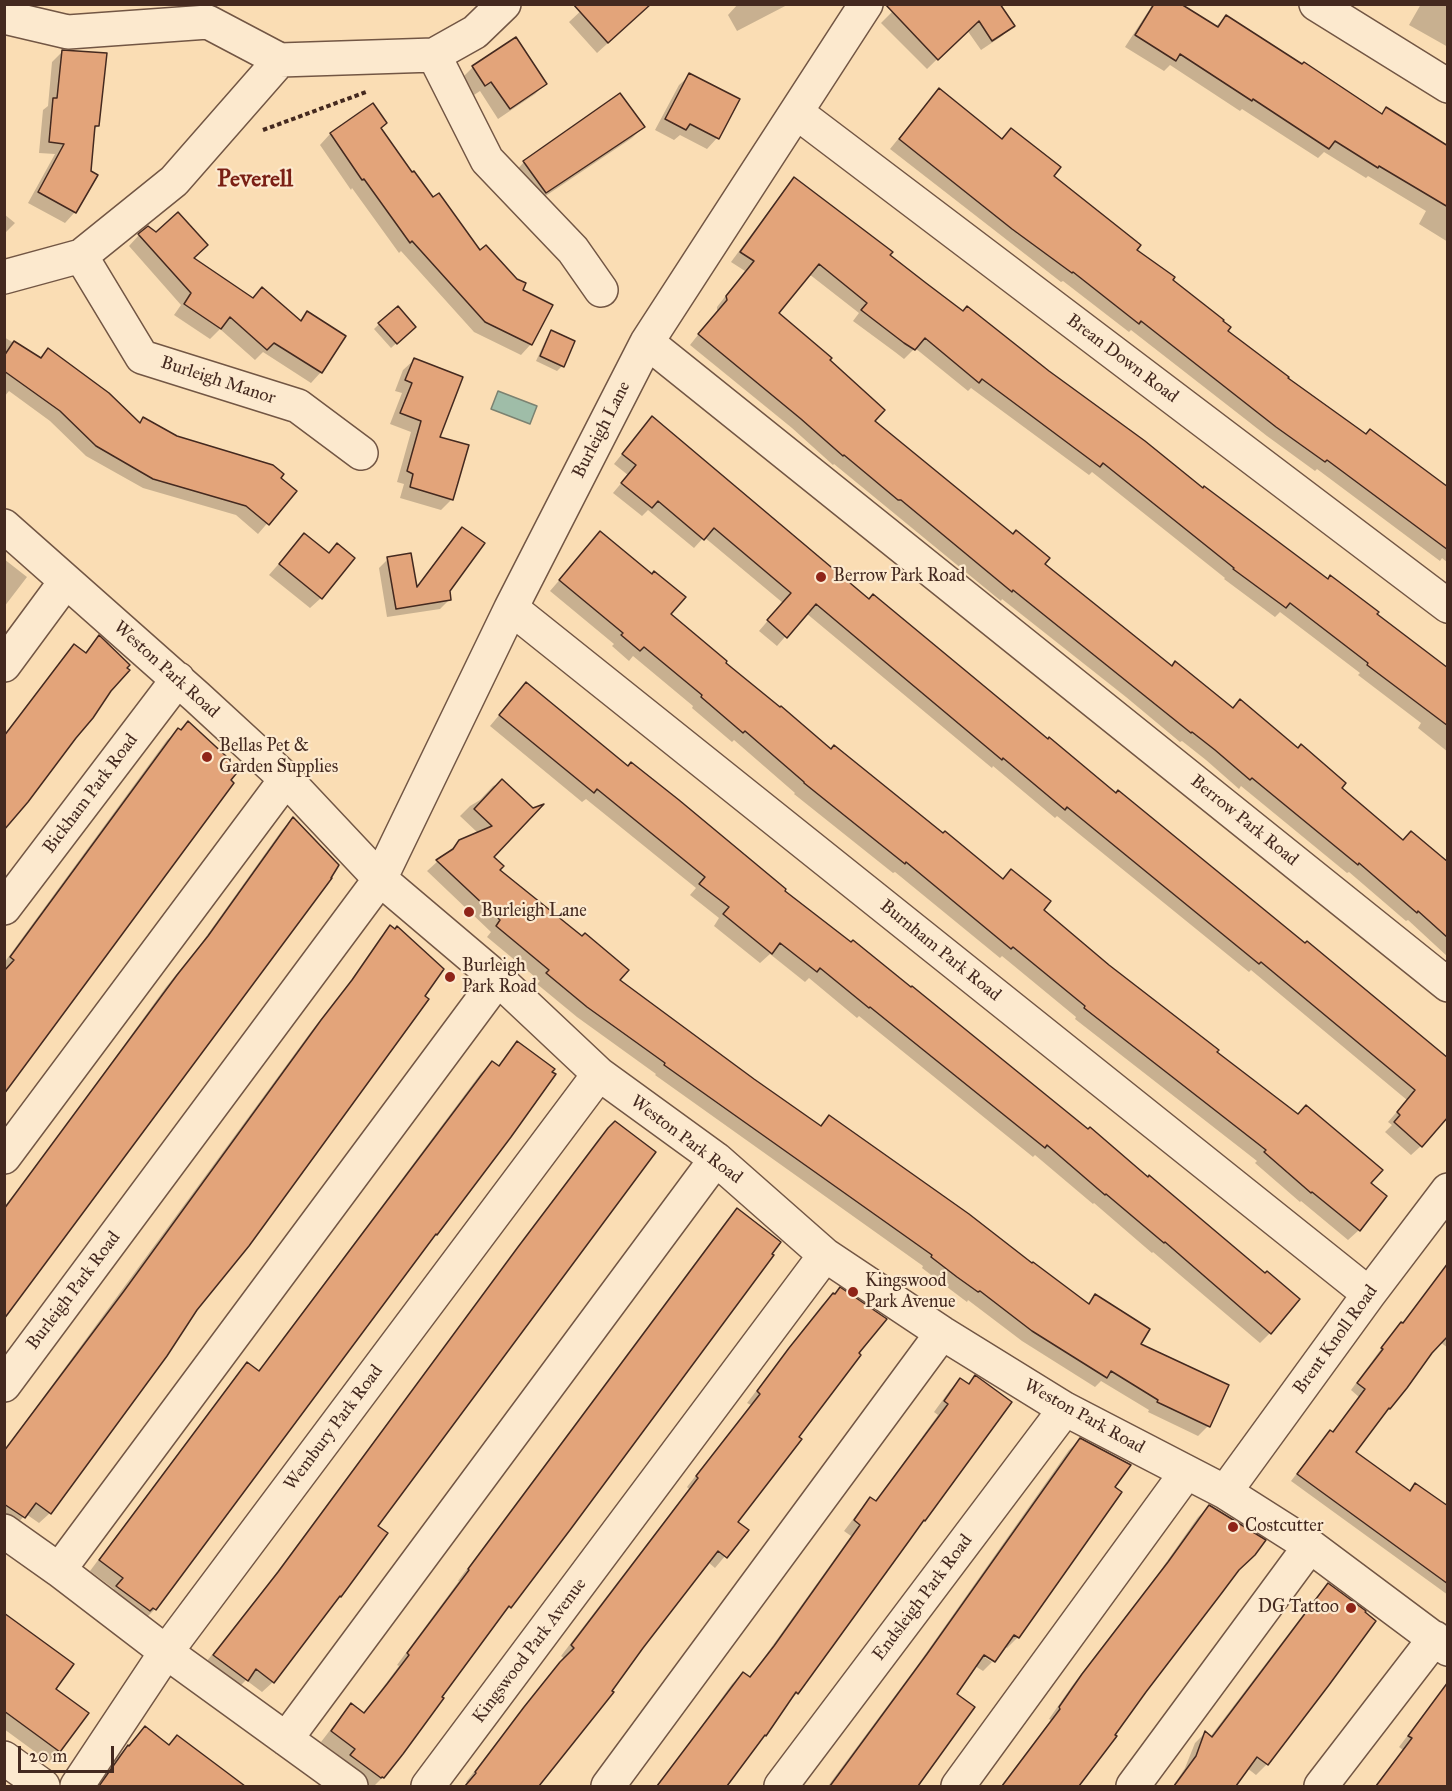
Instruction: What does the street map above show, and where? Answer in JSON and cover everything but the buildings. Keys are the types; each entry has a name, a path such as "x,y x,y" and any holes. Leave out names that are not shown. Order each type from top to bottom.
{"street":[{"path":"4,17 68,32 208,22 280,60 434,55 476,32 504,4"},
{"name":"Burleigh Lane","path":"380,879 511,608 647,342 866,4"},
{"path":"1316,4 1448,86"},
{"path":"434,55 488,160 573,250 601,290"},
{"path":"8,276 81,256 174,181 280,60"},
{"name":"Brean Down Road","path":"796,112 1448,606"},
{"name":"Burleigh Manor","path":"81,256 142,357 298,406 361,453"},
{"name":"Berrow Park Road","path":"647,342 1448,985"},
{"name":"Weston Park Road","path":"4,526 178,679 286,778 380,879 498,979 599,1074 717,1159 825,1255 942,1333 1065,1409 1226,1492 1310,1546 1441,1644"},
{"path":"4,665 66,581"},
{"name":"Burnham Park Road","path":"511,608 1369,1294"},
{"name":"Bickham Park Road","path":"4,908 178,679"},
{"path":"4,1157 286,778"},
{"name":"Burleigh Park Road","path":"4,1385 380,879"},
{"path":"59,1570 498,979"},
{"name":"Wembury Park Road","path":"76,1786 166,1652 599,1074"},
{"path":"286,1739 717,1159"},
{"name":"Brent Knoll Road","path":"1226,1492 1369,1294 1448,1190"},
{"name":"Kingswood Park Avenue","path":"428,1786 825,1255"},
{"path":"608,1786 942,1333"},
{"name":"Endsleigh Park Road","path":"781,1786 1065,1409"},
{"path":"958,1786 1186,1473"},
{"path":"4,1531 351,1786"},
{"path":"1132,1786 1310,1546"},
{"path":"1322,1786 1441,1644"},
{"path":"4,1758 43,1786"}],"path":[{"path":"252,134 373,89"}],"shaded area":[{"path":"498,391 537,406 530,424 491,409"}],"place":[{"name":"Berrow Park Road","path":"821,577"},
{"name":"Bellas Pet & Garden Supplies","path":"207,757"},
{"name":"Burleigh Lane","path":"469,912"},
{"name":"Burleigh Park Road","path":"450,977"},
{"name":"Kingswood Park Avenue","path":"853,1292"},
{"name":"Costcutter","path":"1233,1527"},
{"name":"DG Tattoo","path":"1351,1608"}],"district":[{"name":"Peverell","path":"255,180"}]}
